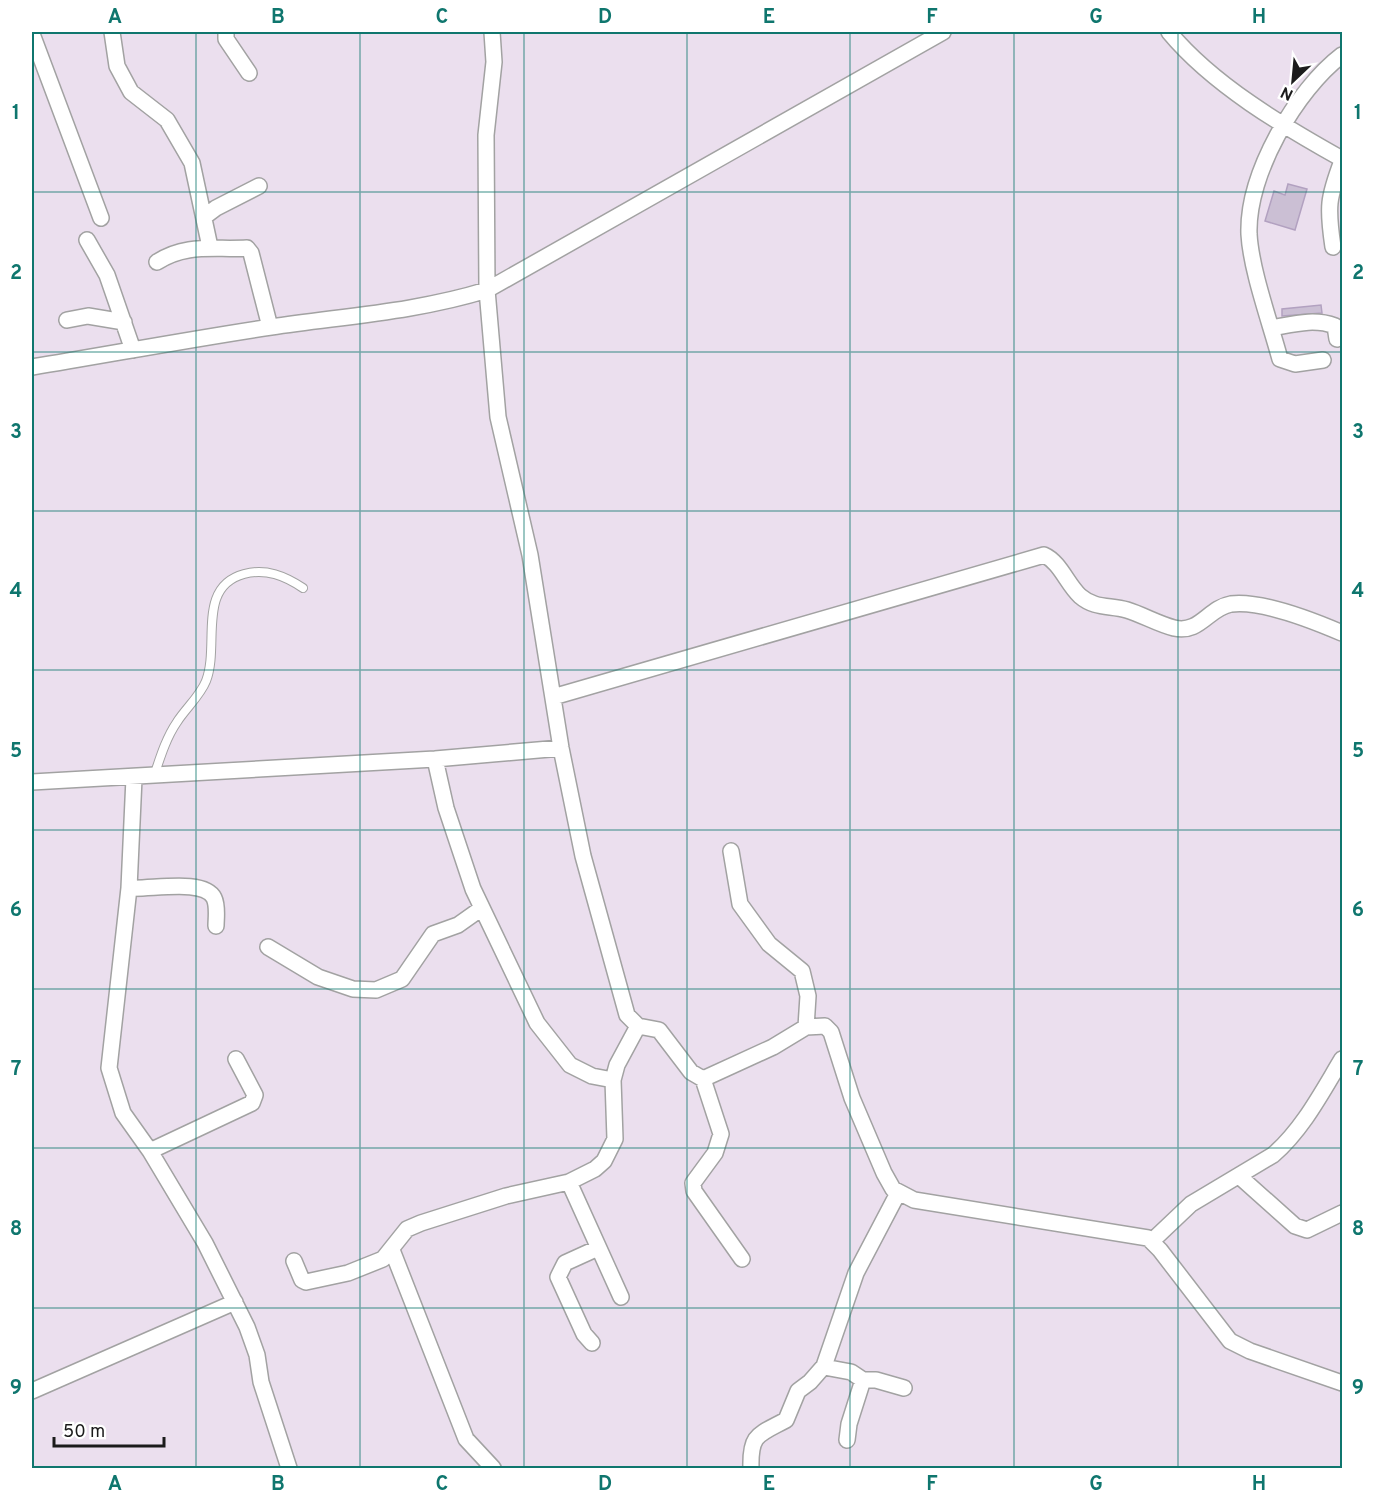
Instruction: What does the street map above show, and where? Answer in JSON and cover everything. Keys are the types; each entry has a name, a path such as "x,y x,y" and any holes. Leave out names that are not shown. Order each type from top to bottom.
{"street":[{"path":"112,32 117,66 132,92 167,120 187,150 192,163 210,247"},
{"path":"226,32 226,39 249,73"},
{"path":"492,32 494,62 486,135 487,290 498,417 530,555 561,748 583,856 619,994 627,1015 639,1026 659,1030 691,1071 703,1079 721,1134 720,1144 693,1183 694,1191 742,1259"},
{"path":"32,367 270,327 406,310 443,303 487,290 943,32"},
{"path":"1169,32 1201,64 1283,125 1342,160 1329,196 1327,210 1333,247"},
{"path":"32,34 101,218"},
{"path":"1323,360 1294,364 1280,358 1249,234 1254,191 1283,125 1313,85 1342,55"},
{"path":"204,218 216,208 259,186"},
{"path":"87,240 107,275 133,350"},
{"path":"157,262 179,251 210,247 247,248 251,253 270,327"},
{"path":"67,320 88,316 124,322"},
{"path":"1272,328 1310,321 1324,322 1335,326 1337,339"},
{"path":"553,697 1044,555 1053,561 1078,595 1090,603 1111,609 1124,609 1175,628 1196,627 1218,609 1231,604 1266,608 1342,633"},
{"path":"32,782 134,778 435,759 561,748"},
{"path":"435,759 446,808 473,889 528,1005 552,1043 570,1065 581,1072 613,1080"},
{"path":"134,778 129,888 109,1068 123,1113 150,1151 206,1243 235,1302 257,1355 261,1382 289,1468"},
{"path":"731,851 740,904 769,944 802,971 808,996 806,1027"},
{"path":"129,888 147,889 190,885 209,891 215,901 216,926"},
{"path":"268,947 318,977 353,989 376,990 402,979 433,934 458,925 482,908"},
{"path":"703,1079 773,1047 806,1027 817,1024 825,1026 831,1032 870,1144 889,1183 898,1193 914,1200 1131,1234 1152,1241 1230,1341 1250,1351 1342,1383"},
{"path":"294,1261 302,1280 310,1282 371,1265 383,1259 392,1250 407,1229 506,1196 569,1182 595,1169 611,1151 616,1130 613,1080 617,1065 639,1026"},
{"path":"150,1151 252,1103 255,1095 236,1059"},
{"path":"1152,1241 1191,1203 1273,1155 1292,1137 1342,1059"},
{"path":"1239,1176 1294,1226 1307,1230 1342,1213"},
{"path":"569,1182 621,1297"},
{"path":"751,1468 750,1453 757,1436 786,1420 798,1391 824,1367 856,1273 898,1193"},
{"path":"592,1343 584,1334 558,1277 565,1263 598,1248"},
{"path":"392,1250 466,1439 493,1468"},
{"path":"32,1391 235,1302"},
{"path":"824,1367 851,1372 863,1380 876,1380 904,1388"},
{"path":"847,1440 849,1424 863,1380"}],"lane":[{"path":"154,776 175,724 203,687 209,672 213,610 216,594 223,584 233,577 263,571 288,578 303,588"}],"building":[{"path":"1288,184 1307,189 1295,230 1265,221 1274,191 1285,195"},
{"path":"1321,305 1322,313 1282,316 1282,309"}]}
